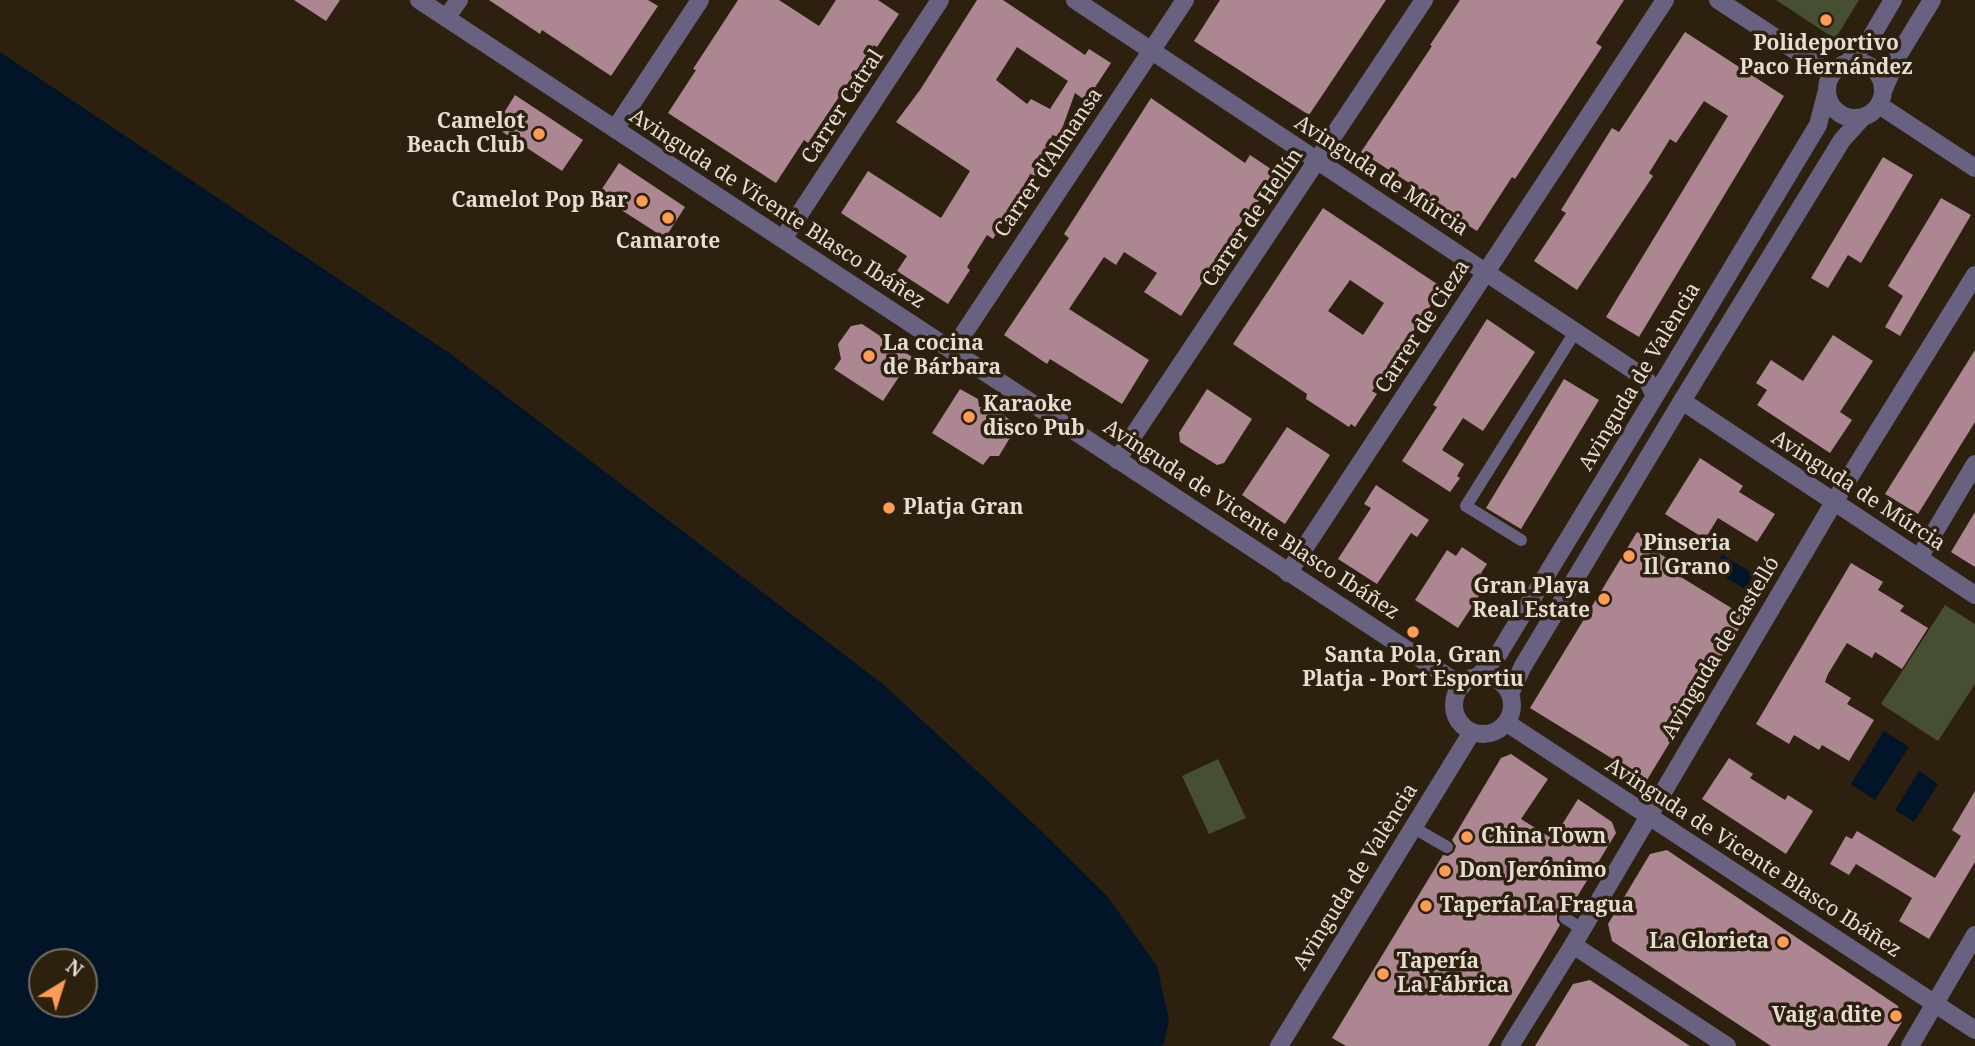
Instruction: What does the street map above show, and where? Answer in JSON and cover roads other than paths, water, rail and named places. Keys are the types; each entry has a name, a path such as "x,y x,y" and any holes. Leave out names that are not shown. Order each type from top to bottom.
{"street":[{"name":"Avinguda de Vicente Blasco Ibáñez","path":"419,0 1462,686"},
{"path":"446,18 458,0"},
{"path":"615,129 700,0"},
{"name":"Carrer Catral","path":"782,239 940,0"},
{"name":"Avinguda de Múrcia","path":"1075,0 1639,374 1648,382 1655,396"},
{"name":"Carrer d'Almansa","path":"952,351 1185,0"},
{"name":"Carrer de Hellín","path":"1117,460 1424,0"},
{"name":"Carrer de Cieza","path":"1288,573 1665,0"},
{"path":"1718,0 1830,74"},
{"path":"1848,62 1871,37 1894,0"},
{"path":"1932,0 1899,54 1882,97 1872,113 1851,118 1839,114 1826,94 1830,74 1838,66 1848,62 1861,62 1872,67 1881,77 1882,97 1975,169"},
{"name":"Avinguda de València","path":"1479,676 1499,653 1818,125 1826,94"},
{"path":"1510,694 1498,680 1479,676 1462,686 1456,695 1455,713 1460,723 1472,732 1490,734 1507,723 1512,709 1510,694 1523,666 1842,140 1863,117"},
{"name":"Avinguda de Castelló","path":"1510,1046 1573,945 1834,502 1975,275"},
{"name":"Avinguda de Múrcia","path":"1682,401 1975,595"},
{"path":"1919,558 1975,464"},
{"name":"Avinguda de Vicente Blasco Ibáñez","path":"1507,723 1975,1030"},
{"name":"Avinguda de València","path":"1279,1046 1472,732"},
{"path":"1910,1046 1975,935"},
{"path":"1573,945 1715,1043"}],"lane":[{"path":"1521,540 1466,506 1575,332"},
{"path":"1414,828 1447,848"},
{"path":"1564,918 1582,929"}],"water":[{"path":"0,52 452,355 884,685 1033,823 1107,896 1157,966 1169,1020 1164,1044 0,1046"},
{"path":"1722,555 1754,574 1745,589 1713,570"},
{"path":"1884,731 1909,747 1875,800 1851,784"},
{"path":"1919,771 1938,784 1914,822 1895,810"}],"place":[{"name":"Polideportivo Paco Hernández","path":"1826,20"},
{"name":"Camelot Beach Club","path":"539,134"},
{"name":"Camelot Pop Bar","path":"642,201"},
{"name":"Camarote","path":"668,218"},
{"name":"La cocina de Bárbara","path":"869,356"},
{"name":"Karaoke disco Pub","path":"969,417"},
{"name":"Platja Gran","path":"889,508"},
{"name":"Pinseria Il Grano","path":"1629,556"},
{"name":"Gran Playa Real Estate","path":"1604,599"},
{"name":"Santa Pola, Gran Platja - Port Esportiu","path":"1413,632"},
{"name":"China Town","path":"1467,837"},
{"name":"Don Jerónimo","path":"1445,871"},
{"name":"Tapería La Fragua","path":"1426,906"},
{"name":"La Glorieta","path":"1783,942"},
{"name":"Tapería La Fábrica","path":"1383,974"},
{"name":"Vaig a dite","path":"1896,1016"}]}
